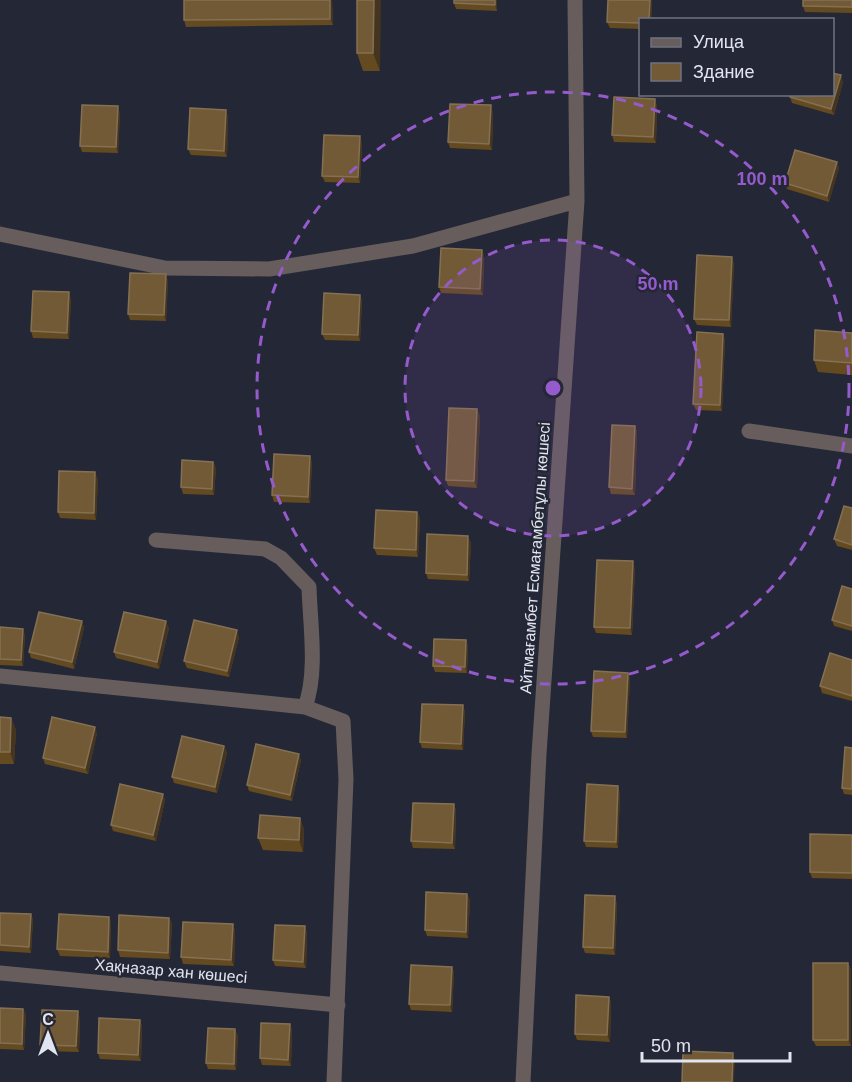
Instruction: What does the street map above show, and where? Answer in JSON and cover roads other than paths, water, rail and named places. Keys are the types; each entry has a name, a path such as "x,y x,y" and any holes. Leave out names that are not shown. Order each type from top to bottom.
{"street":[{"name":"Айтмағамбет Есмағамбетұлы көшесі","path":"523,1082 539,754 577,201 574,0"},
{"path":"0,234 165,268 269,269 413,246 577,201"},
{"path":"748,431 852,446"},
{"path":"156,540 265,549 281,558 309,586 312,672 310,693 305,707"},
{"path":"0,676 305,707 343,721 346,779 334,1082"},
{"name":"Хақназар хан көшесі","path":"0,973 338,1005"}]}
